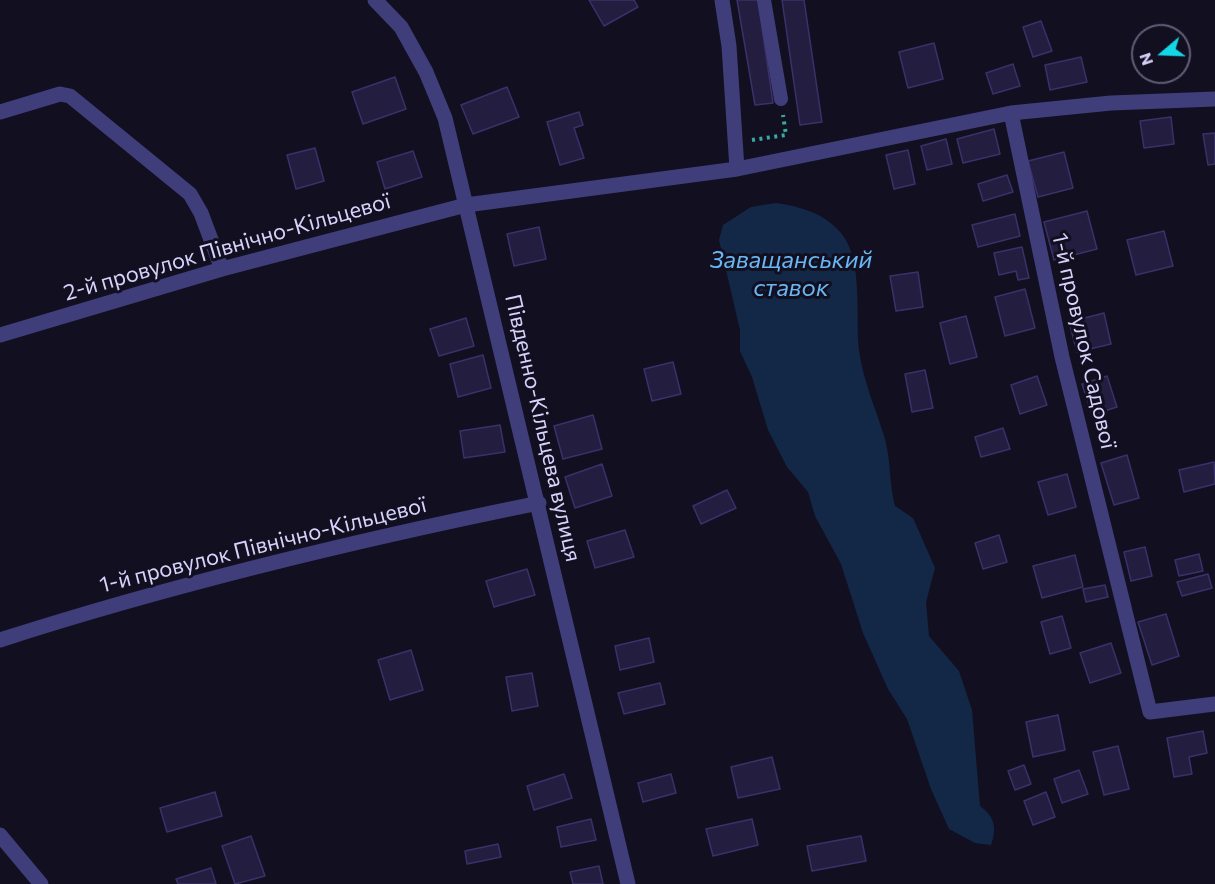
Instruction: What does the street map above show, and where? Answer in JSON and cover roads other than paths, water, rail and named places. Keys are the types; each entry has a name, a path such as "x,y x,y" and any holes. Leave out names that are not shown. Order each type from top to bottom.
{"street":[{"name":"Південно-Кільцева вулиця","path":"375,0 401,27 426,72 445,118 539,503 628,884"},
{"path":"722,0 729,46 736,169"},
{"path":"0,112 60,94 70,96 190,194 201,213 222,269"},
{"path":"1011,113 1111,103 1215,99"},
{"name":"2-й провулок Північно-Кільцевої","path":"0,335 222,269 466,205 736,169 1011,113"},
{"name":"1-й провулок Садової","path":"1011,113 1062,357 1150,712 1215,704"},
{"name":"1-й провулок Північно-Кільцевої","path":"0,640 237,571 388,533 539,503"},
{"path":"0,835 41,884"}],"lane":[{"path":"764,0 781,99"}],"water":[{"name":"Заващанський ставок","path":"776,203 804,209 827,220 841,233 853,258 856,274 859,350 863,373 885,439 895,506 913,518 935,568 926,602 929,636 959,671 972,710 980,806 992,819 994,833 991,845 975,843 949,829 931,789 907,719 888,689 863,633 841,564 815,516 808,492 787,467 768,430 752,377 740,351 740,330 719,240 723,225 751,207"}]}
